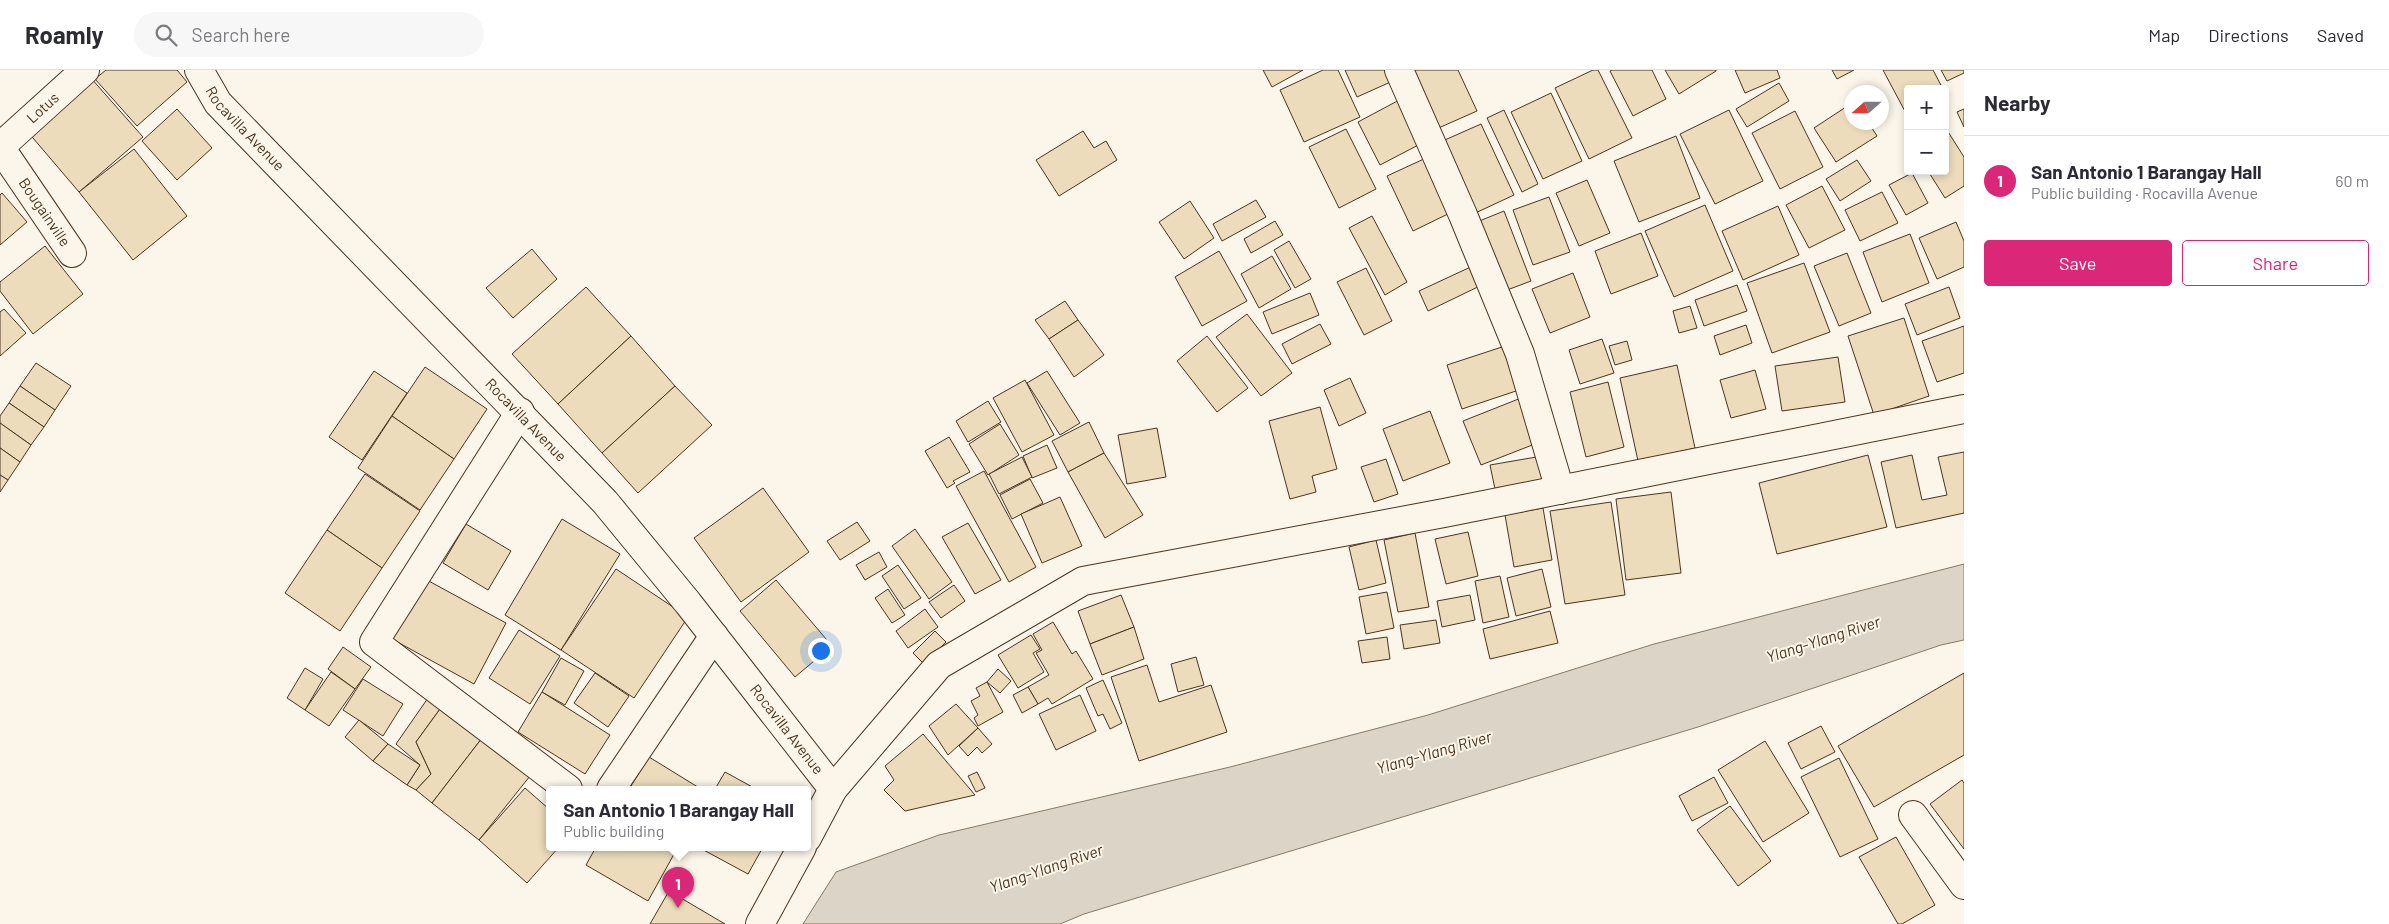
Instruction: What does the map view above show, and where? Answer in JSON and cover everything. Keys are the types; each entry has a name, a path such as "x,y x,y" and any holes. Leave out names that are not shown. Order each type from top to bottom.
{"street":[{"name":"Lotus","path":"0,147 85,70"},
{"name":"Rocavilla Avenue","path":"198,70 218,103 520,412 605,502 714,636 833,789"},
{"path":"1399,70 1509,326 1532,392 1560,490"},
{"name":"Bougainville","path":"0,147 72,253"},
{"path":"811,830 833,789 939,666 1083,581 1560,490 1964,409"},
{"path":"520,412 374,642 564,786"},
{"path":"613,786 714,636"},
{"path":"1914,815 1964,885"},
{"path":"760,924 800,851"}],"water":[{"name":"Ylang-Ylang River","path":"1964,564 1964,640 1941,645 1698,727 1084,914 1060,924 803,924 836,872 939,835 1230,767 1428,715 1654,644"}],"building":[{"path":"106,70 177,70 187,82 137,126 95,79"},
{"path":"1263,70 1303,70 1272,87"},
{"path":"1323,70 1338,70 1360,117 1304,142 1280,90"},
{"path":"1345,70 1390,70 1395,80 1357,97"},
{"path":"1406,70 1458,70 1477,111 1434,130"},
{"path":"1593,70 1598,70 1632,138 1589,159 1555,88"},
{"path":"1652,70 1666,99 1633,116 1610,71"},
{"path":"1665,70 1716,70 1716,71 1679,94"},
{"path":"1735,70 1777,70 1780,78 1745,93"},
{"path":"1832,70 1854,70 1837,79"},
{"path":"1883,70 1933,70 1941,85 1904,85 1904,109"},
{"path":"1941,70 1964,70 1964,73 1947,81"},
{"path":"90,77 143,137 79,192 27,131"},
{"path":"1779,83 1789,101 1747,127 1736,109"},
{"path":"1551,93 1582,161 1543,179 1511,112"},
{"path":"1403,98 1426,141 1380,165 1358,122"},
{"path":"1844,108 1844,130 1873,130 1877,136 1836,162 1814,128"},
{"path":"177,109 212,148 177,180 142,141"},
{"path":"1964,109 1964,127 1957,112"},
{"path":"1504,110 1538,184 1522,192 1487,118"},
{"path":"1729,110 1763,181 1715,204 1680,134"},
{"path":"1795,111 1823,167 1780,189 1752,133"},
{"path":"1481,124 1514,195 1471,215 1438,143"},
{"path":"1346,129 1376,189 1339,208 1309,147"},
{"path":"1083,131 1094,148 1106,141 1117,160 1059,196 1036,160"},
{"path":"1949,133 1964,157 1964,186 1945,198 1931,175 1949,175"},
{"path":"1676,136 1700,198 1639,222 1614,161"},
{"path":"134,149 187,216 133,260 79,192"},
{"path":"1426,158 1452,212 1413,231 1387,176"},
{"path":"1857,160 1871,181 1840,201 1826,179"},
{"path":"1908,175 1913,175 1928,203 1906,215 1889,185"},
{"path":"1587,180 1610,233 1579,246 1556,193"},
{"path":"1822,186 1845,230 1809,248 1786,205"},
{"path":"1882,192 1898,223 1860,241 1845,210"},
{"path":"2,193 27,222 0,245 0,195"},
{"path":"1549,197 1570,252 1533,265 1513,210"},
{"path":"1256,200 1266,217 1222,241 1213,224"},
{"path":"1190,201 1214,238 1184,259 1159,222"},
{"path":"1705,205 1733,271 1674,297 1645,231"},
{"path":"1778,206 1799,255 1743,280 1722,231"},
{"path":"1504,211 1531,281 1499,293 1472,224"},
{"path":"1372,216 1407,282 1385,295 1349,228"},
{"path":"1275,221 1283,235 1251,253 1244,239"},
{"path":"1956,222 1964,241 1964,267 1937,279 1919,238"},
{"path":"1641,233 1658,276 1611,294 1595,251"},
{"path":"1910,234 1929,283 1882,302 1863,252"},
{"path":"1289,241 1311,279 1295,288 1274,250"},
{"path":"45,246 83,294 33,334 0,291 0,282"},
{"path":"532,249 557,279 513,318 486,288"},
{"path":"1219,251 1247,301 1202,326 1175,277"},
{"path":"1847,253 1871,313 1839,326 1814,266"},
{"path":"1272,256 1291,289 1259,308 1241,274"},
{"path":"1804,263 1830,332 1772,353 1747,283"},
{"path":"1477,264 1486,283 1428,311 1419,291"},
{"path":"1366,268 1392,321 1364,335 1337,282"},
{"path":"1573,273 1590,317 1550,333 1532,289"},
{"path":"1737,285 1747,311 1704,326 1695,300"},
{"path":"586,287 631,336 558,404 512,354"},
{"path":"1949,287 1960,318 1917,335 1905,304"},
{"path":"1310,293 1319,315 1272,334 1263,312"},
{"path":"1065,301 1078,320 1049,339 1035,320"},
{"path":"1690,306 1697,328 1679,333 1673,311"},
{"path":"4,309 26,333 0,356 0,312"},
{"path":"1247,314 1292,373 1261,396 1216,337"},
{"path":"1904,318 1929,396 1874,415 1848,336"},
{"path":"1078,320 1104,355 1074,377 1049,339"},
{"path":"1320,324 1331,344 1292,364 1282,344"},
{"path":"1746,325 1752,343 1720,355 1714,336"},
{"path":"1964,326 1964,373 1937,382 1922,341"},
{"path":"631,336 675,386 602,453 558,404"},
{"path":"1207,336 1248,388 1217,412 1177,361"},
{"path":"1602,339 1614,373 1580,384 1569,350"},
{"path":"1627,341 1632,360 1615,365 1609,346"},
{"path":"1505,346 1519,390 1462,409 1447,365"},
{"path":"1838,357 1845,402 1782,411 1775,366"},
{"path":"36,363 71,386 55,410 20,386"},
{"path":"1677,365 1695,448 1638,461 1620,378"},
{"path":"425,367 487,409 454,459 392,416"},
{"path":"1755,370 1766,409 1731,418 1720,380"},
{"path":"374,371 407,393 362,460 329,437"},
{"path":"1047,371 1080,423 1060,435 1027,383"},
{"path":"1350,378 1366,413 1339,426 1324,390"},
{"path":"1025,380 1054,435 1022,452 993,398"},
{"path":"1608,382 1624,447 1586,457 1570,392"},
{"path":"20,386 55,410 44,427 9,403"},
{"path":"675,386 712,425 638,493 602,453"},
{"path":"1521,398 1540,442 1481,465 1463,421"},
{"path":"988,401 1001,422 968,442 956,421"},
{"path":"9,403 44,427 31,445 0,423 0,416"},
{"path":"1320,407 1337,469 1312,476 1316,492 1290,499 1269,421"},
{"path":"1430,411 1450,463 1403,481 1383,429"},
{"path":"392,416 454,459 420,510 358,468"},
{"path":"1089,422 1104,453 1068,472 1052,441"},
{"path":"0,423 31,445 20,462 0,448"},
{"path":"1000,424 1019,455 988,475 969,444"},
{"path":"1157,428 1166,477 1127,484 1118,435"},
{"path":"949,437 970,472 953,481 955,483 947,488 925,451"},
{"path":"1047,445 1057,468 1032,478 1023,456"},
{"path":"0,448 20,462 8,480 0,475"},
{"path":"1964,452 1964,513 1896,528 1881,462 1912,455 1922,500 1947,495 1938,457"},
{"path":"1104,453 1143,515 1105,538 1068,472"},
{"path":"1548,455 1552,478 1495,489 1490,465"},
{"path":"1868,455 1887,527 1777,554 1759,483"},
{"path":"1022,457 1032,477 999,494 989,474"},
{"path":"1386,459 1398,494 1374,502 1361,467"},
{"path":"984,471 1036,567 1009,582 956,486"},
{"path":"365,474 420,511 382,568 327,530"},
{"path":"0,475 8,480 0,492"},
{"path":"1030,479 1043,503 1012,519 1000,495"},
{"path":"763,488 809,552 741,602 694,538"},
{"path":"1671,492 1681,573 1626,580 1616,499"},
{"path":"1060,497 1082,546 1042,563 1021,514"},
{"path":"1611,502 1625,595 1565,604 1550,511"},
{"path":"1543,508 1552,560 1514,567 1505,515"},
{"path":"562,519 620,554 561,650 505,615"},
{"path":"857,522 870,541 840,560 827,541"},
{"path":"968,523 1001,580 975,594 942,537"},
{"path":"466,524 511,551 488,590 443,563"},
{"path":"915,529 952,582 929,599 892,546"},
{"path":"327,530 382,568 340,631 285,593"},
{"path":"1468,532 1478,576 1446,584 1435,539"},
{"path":"1415,533 1429,607 1398,612 1384,540"},
{"path":"1376,540 1386,583 1359,590 1349,547"},
{"path":"879,552 887,567 865,580 856,565"},
{"path":"898,565 921,598 904,609 882,576"},
{"path":"616,569 688,617 634,698 561,650"},
{"path":"1542,569 1551,607 1516,616 1507,578"},
{"path":"1500,576 1509,617 1483,623 1475,581"},
{"path":"425,579 506,623 474,684 392,639"},
{"path":"776,580 832,646 795,677 740,611"},
{"path":"954,585 965,601 941,618 929,602"},
{"path":"888,589 905,615 892,623 875,598"},
{"path":"1387,592 1394,628 1366,634 1359,597"},
{"path":"1121,595 1134,627 1090,644 1078,611"},
{"path":"1470,595 1475,620 1442,627 1437,601"},
{"path":"925,609 938,627 908,648 896,631"},
{"path":"1550,611 1558,643 1490,659 1483,629"},
{"path":"1436,620 1440,643 1404,649 1400,625"},
{"path":"1053,622 1072,654 1076,651 1093,679 1052,704 1048,698 1038,704 1028,687 1049,675 1036,653 1042,650 1033,634"},
{"path":"1134,627 1144,659 1102,675 1090,644"},
{"path":"519,630 560,656 530,704 489,678"},
{"path":"935,631 946,642 924,664 913,653"},
{"path":"1031,635 1040,649 1033,653 1044,672 1018,688 998,655"},
{"path":"1387,637 1390,659 1362,663 1358,641"},
{"path":"343,647 371,667 355,689 328,669"},
{"path":"1196,657 1204,685 1178,692 1171,664"},
{"path":"561,658 584,671 565,705 542,692"},
{"path":"1147,665 1159,702 1211,685 1227,732 1139,761 1111,677"},
{"path":"305,668 323,679 305,710 287,698"},
{"path":"998,669 1011,681 1000,693 987,682"},
{"path":"331,672 355,689 329,726 305,710"},
{"path":"595,673 629,696 608,727 574,703"},
{"path":"1964,673 1964,755 1874,807 1838,746"},
{"path":"363,679 403,704 383,736 343,710"},
{"path":"1103,680 1122,723 1110,729 1103,714 1098,716 1086,688"},
{"path":"987,682 1003,712 978,726 974,718 978,715 971,701 980,696 976,688"},
{"path":"1028,687 1038,704 1022,713 1013,695"},
{"path":"542,692 610,735 585,774 518,732"},
{"path":"1080,695 1096,731 1056,750 1039,714"},
{"path":"428,698 440,709 416,742 431,774 416,790 407,785 420,765 396,744"},
{"path":"956,704 978,728 948,755 929,726"},
{"path":"440,709 482,738 432,803 416,790 431,774 416,742"},
{"path":"359,720 388,744 373,761 345,737"},
{"path":"1821,726 1835,752 1801,769 1788,743"},
{"path":"978,728 992,744 982,753 977,747 968,756 959,746"},
{"path":"923,734 975,795 905,811 884,790 894,780 885,766"},
{"path":"482,738 530,776 479,840 432,803"},
{"path":"1765,741 1809,813 1763,842 1718,770"},
{"path":"388,744 420,765 407,785 373,761"},
{"path":"649,757 696,786 631,786"},
{"path":"1839,758 1878,839 1840,857 1801,777"},
{"path":"725,772 751,786 717,786"},
{"path":"977,772 985,788 976,792 968,776"},
{"path":"1714,777 1728,803 1692,821 1679,796"},
{"path":"1962,780 1964,783 1964,849 1930,804"},
{"path":"525,788 546,806 546,851 555,851 527,883 479,840"},
{"path":"1730,806 1771,861 1738,886 1697,830"},
{"path":"1896,837 1935,905 1902,924 1898,924 1859,857"},
{"path":"594,851 676,851 648,901 586,865"},
{"path":"705,851 761,851 748,874"},
{"path":"669,891 725,924 650,924"}],"place":[{"name":"San Antonio 1 Barangay Hall","path":"678,908"}]}
